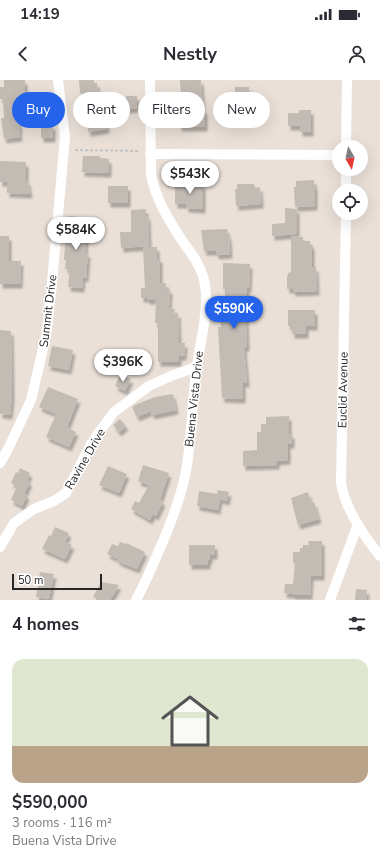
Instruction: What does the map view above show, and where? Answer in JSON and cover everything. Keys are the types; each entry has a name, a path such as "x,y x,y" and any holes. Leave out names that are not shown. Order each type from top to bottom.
{"street":[{"name":"Summit Drive","path":"0,463 11,444 31,400 46,336 52,286 65,137 58,80"},
{"name":"Buena Vista Drive","path":"136,600 150,574 168,531 183,487 188,463 196,367 204,314 205,286 199,264 168,219 157,199 151,174 150,80"},
{"path":"346,80 346,140"},
{"path":"150,154 332,156"},
{"name":"Euclid Avenue","path":"346,220 341,482 343,494 348,506 358,524 380,556"},
{"name":"Ravine Drive","path":"0,547 14,523 34,509 54,501 66,493 92,442 114,412 149,386 196,367"},
{"path":"330,600 358,524"}],"path":[{"path":"76,150 139,151"}],"building":[{"path":"4,80 25,80 25,92 12,92 12,128 20,128 20,137 4,139 1,118 4,118 3,99 0,99 0,87 4,87"},
{"path":"79,80 94,80 94,83 97,83 98,92 80,92"},
{"path":"180,80 201,80 202,92 181,92"},
{"path":"235,87 249,87 249,92 235,92"},
{"path":"130,96 137,96 137,108 130,109"},
{"path":"299,110 311,110 311,132 300,132 300,126 288,126 288,113 299,113"},
{"path":"41,128 53,128 53,138 41,138"},
{"path":"88,128 107,128 107,129 88,132"},
{"path":"83,156 100,156 100,158 109,159 109,173 82,172"},
{"path":"0,161 26,162 26,181 28,181 30,194 7,193 7,182 0,182"},
{"path":"314,180 315,206 295,207 294,187 296,187 296,181"},
{"path":"175,184 203,184 203,209 186,208 186,204 175,204"},
{"path":"237,184 254,184 255,188 260,187 261,204 236,206 235,189 237,189"},
{"path":"108,186 128,186 128,203 108,203"},
{"path":"285,208 297,209 297,234 272,236 272,224 285,223"},
{"path":"146,209 146,216 148,216 149,246 121,248 120,232 131,232 131,210"},
{"path":"69,216 87,218 85,253 88,253 86,278 83,277 82,288 68,287 70,269 65,269 66,260 64,260 66,231 68,231"},
{"path":"227,229 230,254 216,255 216,251 204,251 201,230"},
{"path":"0,236 9,236 9,261 21,261 20,284 0,284"},
{"path":"291,236 303,237 303,241 310,241 310,244 312,245 312,267 316,267 317,291 293,292 293,289 287,289 287,275 288,276 288,273 291,272"},
{"path":"143,247 157,247 157,258 160,258 160,283 166,283 166,289 170,289 169,308 175,309 174,313 178,313 179,343 185,343 184,356 179,356 179,362 158,362 158,323 155,323 156,300 141,298 141,288 145,288"},
{"path":"223,263 250,264 249,288 247,288 247,347 244,347 247,383 243,383 243,399 222,398 218,327 221,327 220,310 225,310"},
{"path":"288,310 315,310 315,326 306,326 306,334 292,334 292,326 288,326"},
{"path":"0,330 11,331 12,396 10,415 0,414"},
{"path":"52,346 73,350 69,370 48,366"},
{"path":"120,375 131,379 125,391 115,386"},
{"path":"48,387 78,399 67,427 76,432 69,447 46,437 56,414 39,407"},
{"path":"173,394 176,410 152,415 151,411 137,417 132,407 155,397"},
{"path":"289,416 289,434 292,434 292,444 288,444 288,460 277,461 277,465 243,466 243,451 257,450 257,432 261,432 261,424 266,424 266,417"},
{"path":"120,419 126,426 119,432 113,425"},
{"path":"143,465 169,473 160,500 163,502 156,516 153,514 150,520 131,509 135,501 139,503 149,485 138,481"},
{"path":"108,466 127,474 119,493 99,485"},
{"path":"20,468 30,473 27,481 30,482 24,494 27,495 22,506 11,500 17,486 11,483 16,472 18,473"},
{"path":"218,490 229,492 227,501 220,499 218,510 197,506 199,491 217,494"},
{"path":"308,492 311,503 314,502 319,519 298,525 291,498"},
{"path":"55,527 69,533 65,542 72,545 65,559 42,549"},
{"path":"308,541 322,541 322,576 311,576 310,595 293,595 284,593 285,584 293,584 295,563 293,563 293,552 300,552 300,548 303,548 303,545 309,545"},
{"path":"120,542 126,543 145,552 137,569 117,561 118,559 107,554 112,544 118,546"},
{"path":"189,545 215,545 215,555 210,555 208,565 189,565"},
{"path":"40,572 54,574 49,599 36,597"},
{"path":"101,582 119,585 110,600 99,600 93,597"},
{"path":"356,589 367,590 366,600 355,600"}]}
